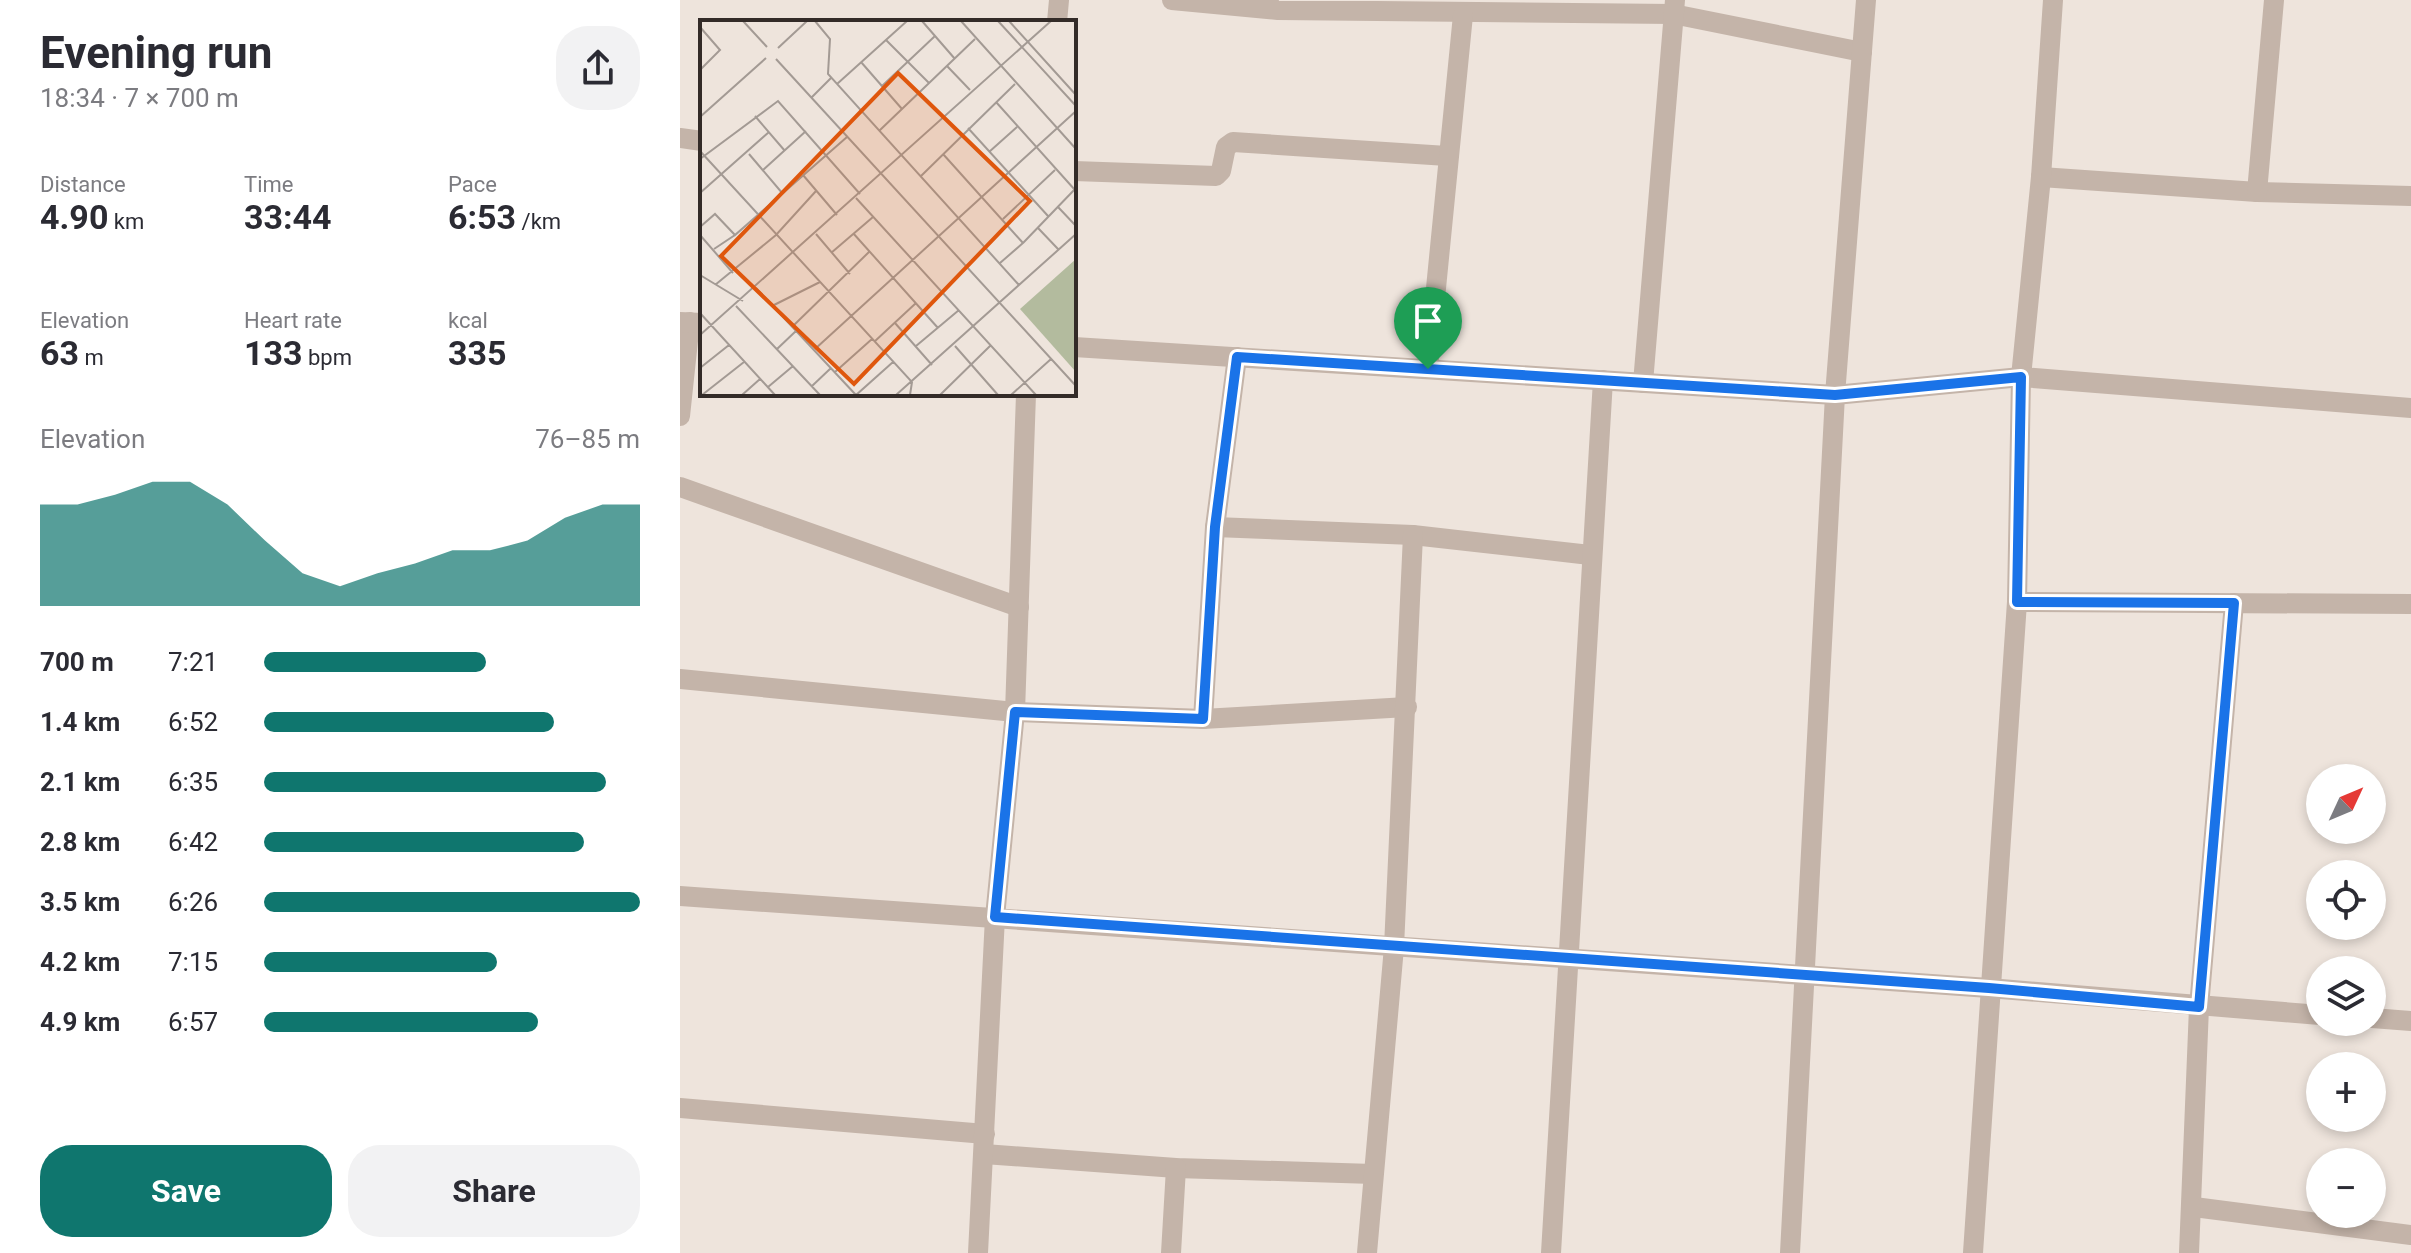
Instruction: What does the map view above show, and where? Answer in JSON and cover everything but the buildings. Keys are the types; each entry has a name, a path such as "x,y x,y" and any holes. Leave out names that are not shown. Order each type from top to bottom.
{"street":[{"path":"1057,20 1059,0"},
{"path":"1172,0 1463,15 1674,7 1862,52"},
{"path":"1790,1253 1807,976 1835,395 1866,0"},
{"path":"1973,1253 2017,602 2021,377 2041,177 2053,0"},
{"path":"2257,192 2274,0"},
{"path":"1643,383 1674,7"},
{"path":"1428,369 1463,15"},
{"path":"680,138 700,141"},
{"path":"1076,171 1216,176 1221,171 1226,147 1233,142 1447,156"},
{"path":"2041,177 2257,192 2411,196"},
{"path":"680,416 691,322"},
{"path":"1076,347 1835,395 2021,377 2411,408"},
{"path":"1203,719 1215,527 1237,357"},
{"path":"1551,1253 1570,960 1590,555 1603,380"},
{"path":"978,1253 995,917 1015,712 1026,396"},
{"path":"680,487 1019,607"},
{"path":"1215,527 1413,535 1590,555"},
{"path":"1367,1253 1394,947 1413,535"},
{"path":"2017,602 2411,604"},
{"path":"2189,1253 2194,1207 2199,1007 2234,603"},
{"path":"680,679 1015,712 1203,719 1407,707"},
{"path":"680,896 1989,988 2306,1014"},
{"path":"2386,1019 2411,1021"},
{"path":"680,1108 1176,1168 1373,1174"},
{"path":"1171,1253 1176,1168"},
{"path":"2194,1207 2411,1235"}],"route":[{"path":"1237,357 1428,369 1835,395 2021,377 2017,602 2234,603 2199,1007 1989,988 995,917 1015,712 1203,719 1215,527 1237,357"}]}
